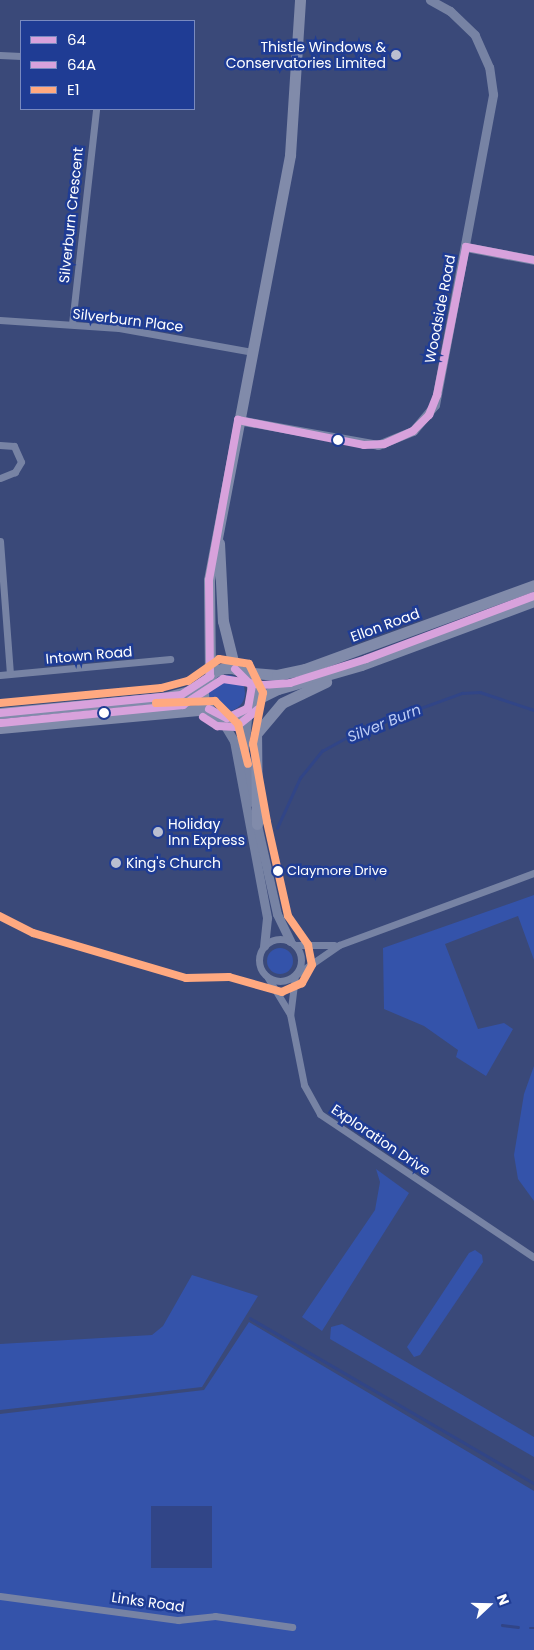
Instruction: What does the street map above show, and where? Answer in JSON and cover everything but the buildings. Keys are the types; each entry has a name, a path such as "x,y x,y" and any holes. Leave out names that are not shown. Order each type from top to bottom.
{"main road":[{"path":"218,529 223,621 239,670 252,686 250,705 235,717 219,716 209,709 204,697 209,677 208,580 290,155 300,0"},
{"name":"Ellon Road","path":"239,670 276,675 305,669 534,585"},
{"name":"Ellon Road","path":"250,705 278,689 361,665 534,601"},
{"path":"257,824 254,751 263,723 282,704 361,665"},
{"path":"0,713 163,698 192,690 221,669 239,670"},
{"path":"0,728 209,709"}],"street":[{"name":"Woodside Road","path":"238,420 364,445 384,444 413,431 429,415 438,395 466,247 492,82 474,35 450,11 430,0"},
{"path":"0,55 20,56"},
{"name":"Silverburn Crescent","path":"72,324 96,110"},
{"path":"466,247 534,260"},
{"name":"Silverburn Place","path":"0,320 72,324 157,333 252,352"},
{"path":"0,446 10,444 19,450 21,462 15,472 0,478"},
{"path":"0,541 10,674"},
{"name":"Intown Road","path":"0,675 170,659"},
{"path":"250,705 244,750 257,824 277,914 302,959 296,975"},
{"path":"219,716 234,741 268,918 264,946 259,961 267,977 281,982 296,975 338,944 534,873"},
{"path":"264,946 274,940 293,943 338,944"},
{"name":"Exploration Drive","path":"296,975 290,1014 304,1085 325,1119 534,1258"},
{"name":"Exploration Drive","path":"267,977 290,1014"},
{"name":"Links Road","path":"0,1596 178,1620 215,1616 292,1627"}],"shaded area":[{"path":"227,675 234,676 240,680 244,686 244,700 240,706 234,710 227,711 220,710 214,706 210,700 209,693 210,686 214,680 220,676"},
{"path":"534,895 534,960 518,916 445,944 478,1029 504,1023 513,1029 486,1076 456,1057 458,1050 424,1026 384,1009 383,948"},
{"path":"280,948 289,952 293,961 289,970 280,974 271,970 267,961 271,952"},
{"path":"534,1066 534,1201 518,1179 514,1155 524,1094"},
{"path":"376,1169 409,1193 322,1331 302,1317 375,1210 380,1182"},
{"path":"475,1250 482,1255 483,1262 420,1355 414,1357 407,1347 469,1253"},
{"path":"192,1275 258,1296 202,1387 0,1410 0,1344 152,1335 163,1326"},
{"path":"249,1322 534,1491 534,1650 0,1650 0,1414 204,1390"},
{"path":"342,1324 534,1437 534,1457 330,1339 331,1327"},
{"path":"151,1506 212,1506 212,1568 151,1568"}],"waterway":[{"name":"Silver Burn","path":"277,828 300,778 322,751 360,730 462,693 480,692 534,710"},
{"path":"250,1318 534,1483"},
{"path":"502,1625 518,1627"}],"transit line":[{"name":"64","path":"466,247 534,260"},
{"name":"64","path":"238,420 364,445 384,444 413,431 429,415 437,395 466,247"},
{"name":"64","path":"210,676 209,580 238,420"},
{"name":"64A","path":"1,723 183,705 223,679 263,685 290,683 366,659 534,596"},
{"name":"E1","path":"0,703 161,688 188,681 219,659 249,664 263,693 253,744 267,822 288,916 308,945 312,965 302,983 282,992 229,977 186,978 33,933 0,916"},
{"name":"64","path":"209,709 227,718 248,708 252,686 235,669"},
{"name":"64","path":"0,713 181,695 210,676"},
{"name":"E1","path":"156,703 215,701 238,724 248,764"},
{"name":"64A","path":"203,717 217,726 236,727 258,709"}],"place":[{"name":"Thistle Windows & Conservatories Limited","path":"396,55"},
{"name":"Holiday Inn Express","path":"158,832"},
{"name":"King's Church","path":"116,863"},
{"name":"Claymore Drive","path":"278,871"}]}
